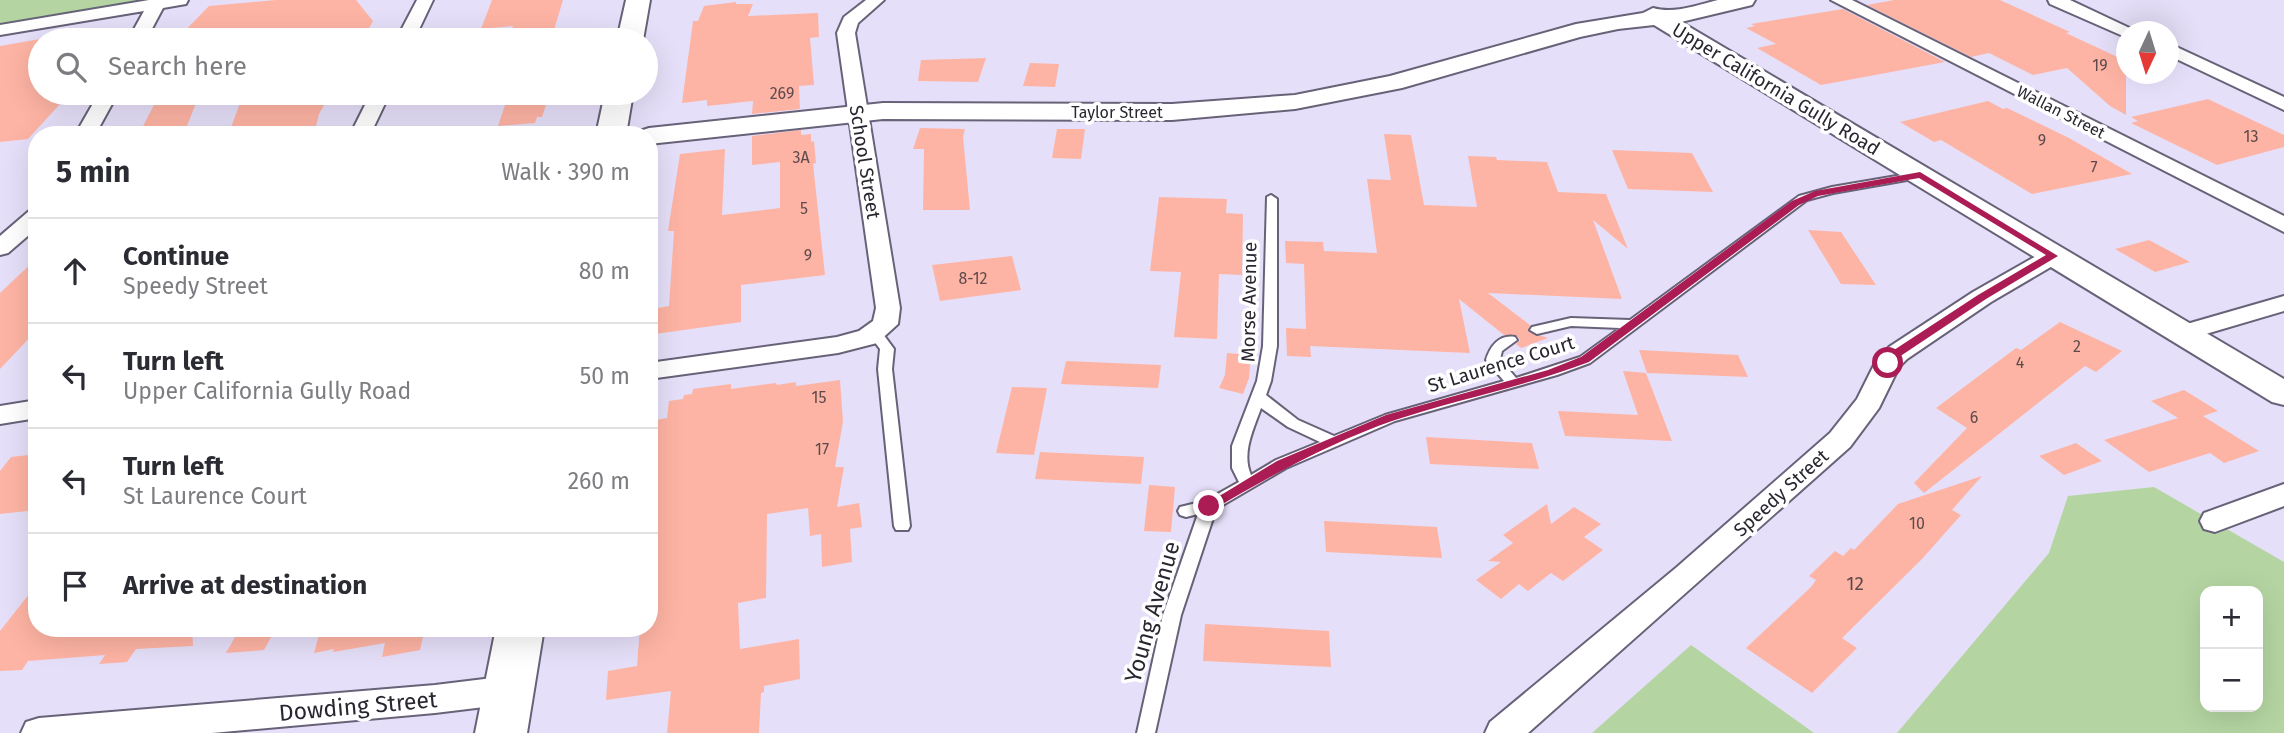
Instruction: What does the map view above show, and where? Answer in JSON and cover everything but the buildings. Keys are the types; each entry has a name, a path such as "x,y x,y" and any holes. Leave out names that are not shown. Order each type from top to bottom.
{"main road":[{"path":"632,28 638,0"},
{"path":"613,126 617,105"},
{"path":"505,711 518,637"}],"street":[{"path":"0,30 180,0"},
{"path":"411,28 425,0"},
{"name":"School Street","path":"875,333 885,324 888,308 847,25 855,15 876,0"},
{"name":"Taylor Street","path":"658,135 858,113 1172,112 1255,107 1393,83 1576,31 1618,22 1643,9 1722,0"},
{"name":"Taylor Street","path":"1643,9 1680,16 1744,0"},
{"name":"Wallan Street","path":"1839,0 2284,225"},
{"path":"2056,0 2116,26"},
{"path":"144,28 157,4"},
{"name":"Upper California Gully Road","path":"1643,9 2284,394"},
{"path":"2179,53 2284,104"},
{"path":"90,126 101,105"},
{"path":"364,126 374,105"},
{"path":"13,237 28,224"},
{"name":"Speedy Street","path":"1503,733 1688,575 1840,440 1869,402 1888,363 1898,353 1982,297 2053,256"},
{"path":"2182,333 2284,303"},
{"path":"658,369 838,345 875,333"},
{"path":"0,415 28,410"},
{"path":"2215,522 2284,494"},
{"name":"Dowding Street","path":"39,733 435,699 505,711"}],"lane":[{"name":"St Laurence Court","path":"1186,511 1209,506 1247,483 1334,441 1390,418 1585,360 1803,198 1832,190 1920,175"},
{"name":"Morse Avenue","path":"1247,483 1239,456 1270,346 1271,199"},
{"path":"1536,330 1571,321 1636,324"},
{"path":"875,333 887,349 885,369 902,526"},
{"path":"1510,340 1496,349 1493,360 1513,383"},
{"path":"1258,396 1280,418 1294,427 1334,441"},
{"name":"Young Avenue","path":"1146,733 1172,615 1209,506"}],"green space":[{"path":"0,0 164,0 0,28"},
{"path":"2154,487 2284,562 2284,733 1897,733 2049,553 2068,496"},
{"path":"1691,645 1814,733 1592,733"}],"route":[{"path":"1209,506 1281,464 1390,418 1532,378 1585,360 1780,217 1795,203 1815,194 1920,175 2053,256 2038,262 1982,297 1898,353 1888,363"}]}
